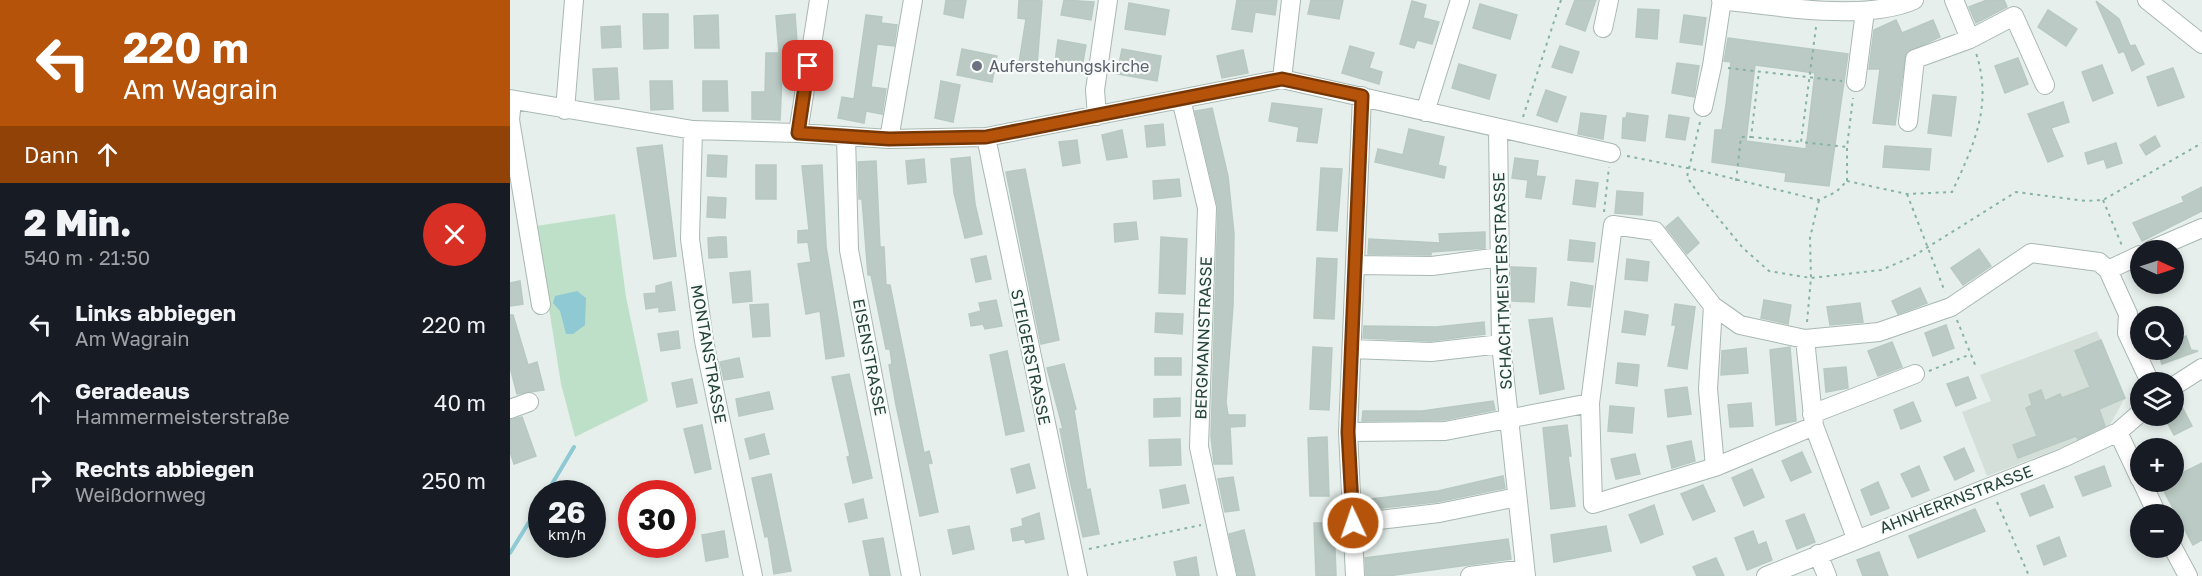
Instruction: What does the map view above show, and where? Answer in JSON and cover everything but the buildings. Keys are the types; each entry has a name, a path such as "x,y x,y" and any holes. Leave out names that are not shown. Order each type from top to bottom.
{"street":[{"path":"566,110 574,0"},
{"path":"798,133 819,0"},
{"path":"889,139 913,0"},
{"path":"1097,116 1096,78 1108,0"},
{"path":"1282,79 1292,0"},
{"path":"1425,112 1460,0"},
{"path":"1603,28 1609,0"},
{"path":"1703,107 1712,66 1721,0 1865,11 1914,0"},
{"path":"1954,0 1970,39"},
{"path":"2147,0 2202,44"},
{"path":"1856,82 1865,11"},
{"path":"1908,122 1915,59 1970,39 2014,16 2045,85"},
{"path":"541,305 510,120 511,100 693,130 798,133 889,139 986,137 1282,79 1518,134 1611,153"},
{"path":"1355,576 1348,432 1362,96"},
{"name":"BERGMANNSTRASSE","path":"1181,99 1207,208 1199,447 1227,576"},
{"name":"SCHACHTMEISTERSTRASSE","path":"1498,129 1501,344 1525,572"},
{"name":"MONTANSTRASSE","path":"693,130 690,240 704,341 753,576"},
{"name":"EISENSTRASSE","path":"846,136 849,250 911,576"},
{"name":"STEIGERSTRASSE","path":"986,137 1078,576"},
{"path":"1915,374 1715,467 1593,504 1590,403 1613,225 1655,231 1713,306 1740,325 1806,339 1879,332 1951,307 2031,254 2099,262 2108,270 2128,314 2127,333 2145,372"},
{"path":"2174,240 2202,228"},
{"path":"1355,265 1432,266 1500,257"},
{"path":"2108,270 2130,260"},
{"path":"1713,306 1708,389 1715,467"},
{"path":"1806,339 1813,420 1856,538"},
{"path":"1352,349 1431,352 1501,344"},
{"path":"2184,380 2202,368"},
{"path":"510,409 529,402"},
{"path":"1348,432 1445,431 1590,403"},
{"name":"AHNHERRNSTRASSE","path":"1766,576 1856,538 2063,458 2118,432 2130,421"},
{"path":"2118,432 2130,457"},
{"path":"1353,523 1439,513 1516,497"},
{"path":"1818,554 1827,576"},
{"path":"2180,558 2190,573"},
{"path":"1470,576 1525,572"}],"path":[{"path":"1518,134 1561,0"},
{"path":"1801,142 1809,77 1822,6"},
{"path":"1847,182 1907,194 1952,192 1982,119 1980,67 1970,39"},
{"path":"1613,225 1603,216 1611,153 1689,168 1819,200 1836,192 1847,182 1847,147 1856,82 1712,66"},
{"path":"1751,137 1759,71"},
{"path":"1703,107 1687,177 1743,248 1769,271 1811,278 1881,270 1912,257 2016,192 2086,201 2103,200 2202,143"},
{"path":"1736,181 1741,137 1847,147"},
{"path":"1907,194 1976,367"},
{"path":"1806,339 1811,278 1810,238 1819,200"},
{"path":"2103,200 2130,251"},
{"path":"1915,374 1972,354"},
{"path":"1990,486 2029,576"},
{"path":"1073,552 1216,522"}],"shaded area":[{"path":"2097,331 2125,398 2107,430 1987,476 1962,412 1991,401 1980,375"}],"green space":[{"path":"615,214 626,297 648,401 575,437 561,384 536,226"}],"water":[{"path":"577,291 586,298 585,325 573,334 566,334 560,311 553,303 555,296"}],"waterway":[{"path":"554,480 574,447"},
{"path":"510,553 528,524"}],"place":[{"name":"Auferstehungskirche","path":"977,66"}],"route":[{"path":"808,66 798,133 889,139 986,137 1181,99 1258,81 1282,79 1362,96 1348,432 1353,523"}]}
